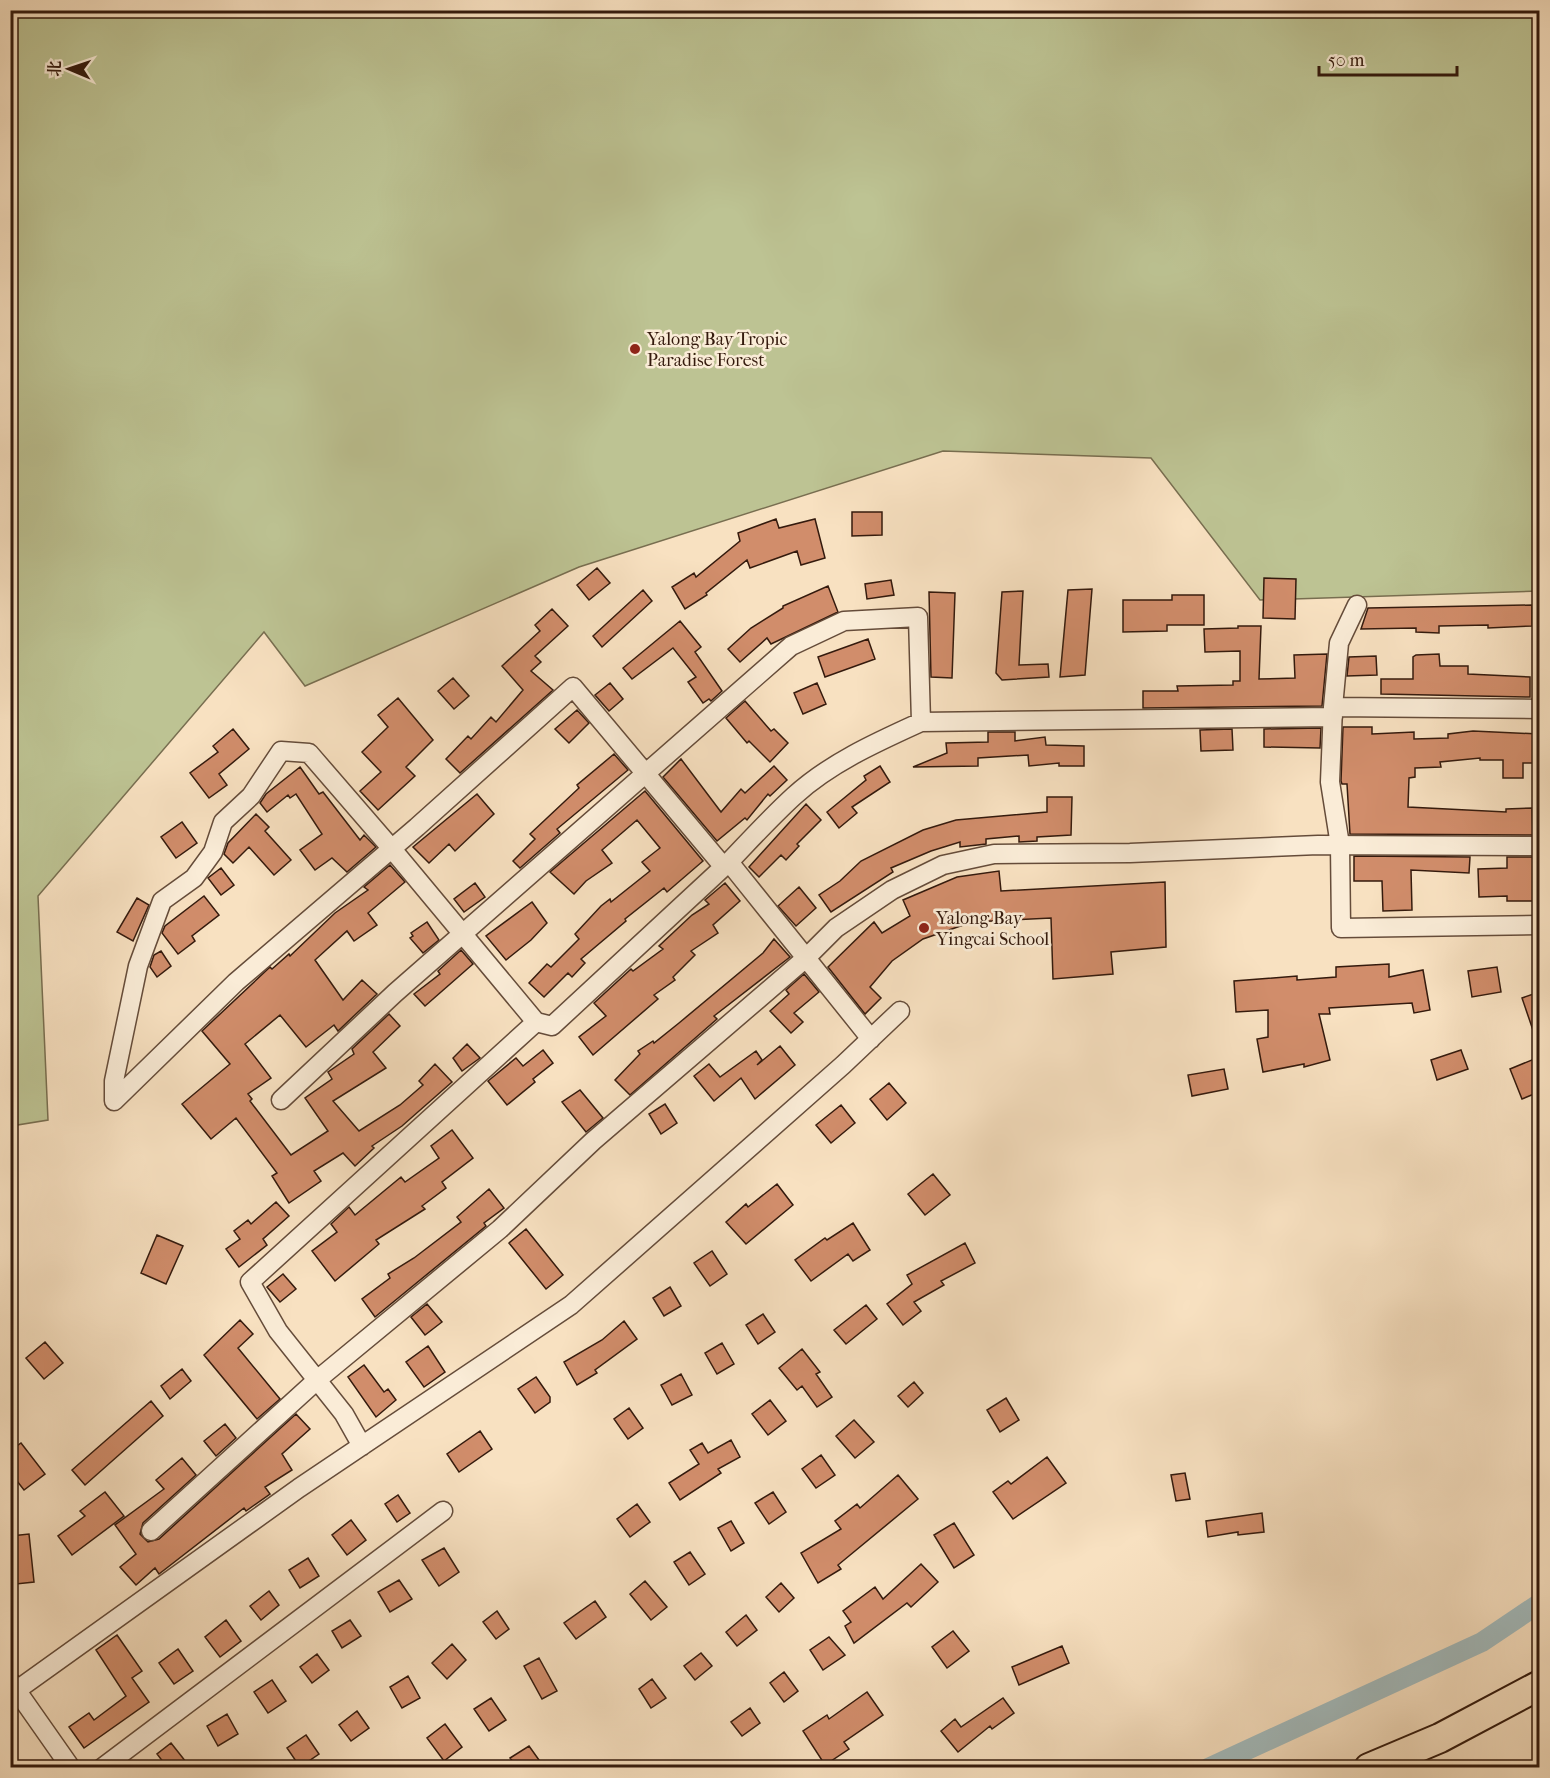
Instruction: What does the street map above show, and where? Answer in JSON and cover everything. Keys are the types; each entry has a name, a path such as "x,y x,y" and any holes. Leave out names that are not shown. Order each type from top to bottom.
{"main road":[{"path":"1369,1767 1440,1738 1539,1685"}],"street":[{"path":"1357,605 1339,644 1333,712 1330,782 1340,845 1341,928 1539,925"},
{"path":"281,1100 395,993 791,646 844,621 918,617 921,722"},
{"path":"871,1039 806,958 726,864 645,773 573,687 392,849 236,982 114,1101 114,1081 138,966 162,902 194,878 213,852 223,822 251,796 281,751 309,753 392,849 464,934 536,1022 552,1026 726,864 795,795 863,748 921,722 1539,709"},
{"path":"151,1531 317,1380 500,1229 593,1141 806,958 836,928 892,890 943,865 994,854 1130,853 1340,845 1539,846"},
{"path":"71,1767 12,1689 362,1446 571,1305 900,1011"},
{"path":"362,1446 344,1414 278,1331 250,1282 536,1022"},
{"path":"102,1767 443,1511"}],"green space":[{"name":"Yalong Bay Tropic Paradise Forest","path":"11,11 1539,11 1539,591 1260,600 1151,458 943,451 579,567 305,686 264,632 38,896 48,1120 11,1126"}],"building":[{"path":"852,512 882,512 882,535 852,536"},
{"path":"776,519 779,528 815,519 825,558 801,565 797,551 750,568 747,560 706,593 707,595 685,609 672,587 694,573 696,577 740,541 738,533"},
{"path":"597,568 610,583 589,600 577,585"},
{"path":"1264,578 1296,579 1295,619 1263,618"},
{"path":"891,580 894,595 867,599 865,584"},
{"path":"828,586 838,612 771,644 767,638 740,662 728,649 751,628 783,606"},
{"path":"1092,589 1085,675 1060,677 1068,590"},
{"path":"643,590 652,601 602,647 593,636"},
{"path":"1023,591 1019,665 1048,664 1049,677 1002,680 996,673 1002,592"},
{"path":"929,592 955,593 952,678 931,677"},
{"path":"1172,595 1204,595 1204,625 1167,625 1167,631 1123,632 1123,600 1172,600"},
{"path":"1532,605 1532,626 1488,628 1488,625 1439,626 1439,633 1416,632 1416,628 1361,629 1368,608"},
{"path":"552,609 568,626 535,656 541,662 531,671 553,690 460,773 446,759 468,736 471,739 491,717 496,722 523,690 502,666 540,631 535,625"},
{"path":"680,621 701,647 695,652 722,691 711,701 709,699 703,703 688,682 696,677 673,648 632,679 623,668"},
{"path":"1238,626 1261,626 1259,679 1295,678 1294,655 1327,654 1322,706 1143,708 1143,691 1178,691 1177,686 1233,685 1233,681 1240,681 1240,651 1205,652 1204,629 1238,628"},
{"path":"868,639 875,659 825,677 818,657"},
{"path":"1439,654 1440,666 1468,666 1468,674 1530,677 1530,697 1381,694 1381,679 1413,679 1413,657"},
{"path":"1376,656 1377,675 1347,676 1349,657"},
{"path":"453,678 469,696 454,709 438,691"},
{"path":"610,683 623,699 609,711 595,695"},
{"path":"817,683 826,704 803,714 794,693"},
{"path":"398,698 433,740 406,767 415,776 378,810 360,791 381,772 362,752 388,727 378,715"},
{"path":"745,701 771,731 774,729 788,743 770,762 749,741 747,743 726,718"},
{"path":"577,710 589,723 569,743 555,729"},
{"path":"1343,727 1372,727 1372,734 1414,732 1414,739 1448,738 1448,734 1473,731 1539,734 1539,763 1523,763 1523,778 1503,778 1503,760 1480,760 1480,758 1440,762 1441,767 1415,768 1415,777 1409,778 1408,807 1506,812 1506,809 1532,808 1533,835 1350,834 1347,784 1342,784 1341,781"},
{"path":"1321,728 1320,748 1264,747 1264,729"},
{"path":"233,729 249,749 219,774 227,785 209,798 190,773 218,752 213,746"},
{"path":"1232,729 1233,750 1201,751 1200,730"},
{"path":"988,732 1015,732 1015,741 1045,737 1046,745 1084,746 1084,766 1059,766 1059,763 1029,766 1028,755 978,758 978,766 913,767 947,753 946,743 988,742"},
{"path":"614,754 628,770 557,829 560,833 520,868 513,861 535,839 530,834 579,788 577,785"},
{"path":"681,759 721,812 741,789 745,793 774,766 787,780 770,796 768,794 747,820 745,818 717,841 663,777"},
{"path":"880,766 890,782 852,807 857,813 839,828 827,812 866,780 864,776"},
{"path":"300,767 319,794 323,792 360,840 364,835 376,847 347,872 332,858 315,870 300,850 322,834 296,794 290,798 288,795 267,812 260,803 266,794"},
{"path":"645,791 703,861 667,892 664,888 625,919 626,921 581,959 585,963 572,977 568,973 544,997 529,983 547,964 551,967 579,939 575,934 601,906 610,899 611,902 650,871 642,862 660,848 637,820 602,850 612,863 586,881 574,894 550,872"},
{"path":"477,794 494,814 455,851 449,844 429,863 413,847"},
{"path":"1047,797 1072,797 1071,835 1037,837 1037,841 1019,842 1019,836 986,839 986,844 960,847 960,842 931,851 891,868 893,872 831,912 819,895 840,881 861,861 923,830 956,820 1047,812"},
{"path":"806,804 821,820 797,844 799,846 786,860 781,855 759,877 749,867"},
{"path":"256,814 269,827 265,831 291,860 274,875 249,847 233,863 224,854 228,843"},
{"path":"182,822 197,843 176,858 161,837"},
{"path":"1354,856 1470,857 1469,873 1411,870 1412,910 1383,911 1382,881 1354,881"},
{"path":"1507,857 1533,857 1533,860 1539,860 1539,901 1507,901 1507,896 1479,897 1478,869 1507,868"},
{"path":"390,865 405,882 368,913 377,925 354,941 347,931 315,960 343,1000 362,980 377,994 338,1031 334,1025 306,1047 280,1015 245,1044 271,1078 248,1094 252,1099 250,1101 291,1155 328,1131 305,1098 332,1079 328,1072 354,1054 352,1049 389,1014 400,1026 373,1052 386,1068 333,1101 359,1131 400,1105 423,1085 419,1081 435,1064 452,1082 402,1126 372,1146 374,1148 355,1166 343,1153 314,1171 321,1181 289,1203 272,1176 277,1173 236,1118 211,1139 182,1104 230,1064 202,1031 270,967 272,969 289,954 290,956 335,913 368,890 364,887"},
{"path":"221,868 234,885 221,895 208,878"},
{"name":"Yalong Bay Yingcai School","path":"999,871 1001,891 1165,882 1166,947 1111,952 1113,974 1053,979 1051,918 972,922 923,939 892,961 870,987 881,998 865,1014 828,967 874,922 882,933 910,916 903,900 957,877"},
{"path":"475,883 485,897 464,912 454,899"},
{"path":"725,883 740,901 713,925 718,933 691,951 695,955 673,977 675,980 654,995 658,999 593,1055 579,1037 606,1016 594,1003 631,969 633,971 663,949 659,946 692,915 709,904 705,900"},
{"path":"799,887 816,908 796,926 778,906"},
{"path":"204,896 219,915 192,936 195,941 178,954 162,933 165,926"},
{"path":"137,898 149,905 133,941 117,932"},
{"path":"532,902 547,923 531,940 506,960 486,936"},
{"path":"427,922 439,940 423,953 410,938 413,936 411,933"},
{"path":"774,939 790,957 714,1016 717,1019 630,1095 615,1080 640,1054 638,1051 653,1041 654,1043 679,1023 763,953"},
{"path":"461,950 473,964 425,1006 414,994 440,974 438,971"},
{"path":"161,951 171,966 157,977 150,967 154,955"},
{"path":"1389,964 1389,977 1423,970 1430,1010 1414,1013 1412,1003 1329,1008 1330,1014 1319,1014 1330,1060 1304,1067 1304,1064 1263,1072 1257,1039 1268,1037 1268,1010 1236,1012 1234,981 1297,976 1297,980 1336,977 1336,967"},
{"path":"1497,967 1501,992 1472,997 1468,971"},
{"path":"804,974 819,992 794,1013 803,1022 791,1033 770,1011 789,994 786,990"},
{"path":"1539,992 1539,1042 1537,1042 1522,998"},
{"path":"467,1044 480,1058 462,1071 453,1058"},
{"path":"780,1046 795,1065 755,1099 741,1078 714,1101 694,1076 709,1064 720,1077 756,1051 762,1060 757,1065"},
{"path":"543,1050 553,1063 533,1079 535,1082 507,1105 488,1081 516,1058 523,1066"},
{"path":"1461,1050 1468,1069 1437,1080 1431,1060"},
{"path":"1539,1057 1539,1092 1522,1099 1510,1069"},
{"path":"1224,1069 1228,1089 1192,1096 1188,1075"},
{"path":"889,1083 906,1103 887,1120 870,1099"},
{"path":"580,1090 603,1118 586,1132 562,1102"},
{"path":"665,1104 677,1123 661,1134 649,1114"},
{"path":"841,1105 855,1123 831,1143 816,1125"},
{"path":"452,1130 473,1158 442,1182 446,1188 422,1206 425,1209 376,1240 379,1244 335,1281 312,1251 337,1232 331,1224 349,1207 355,1215 401,1177 405,1182 439,1158 431,1146"},
{"path":"933,1174 950,1195 925,1215 908,1194"},
{"path":"777,1184 793,1205 746,1244 726,1222 746,1204 748,1207"},
{"path":"489,1189 504,1208 484,1223 486,1226 375,1317 362,1299 390,1278 388,1274 414,1258 461,1222 457,1217"},
{"path":"276,1202 289,1216 263,1239 267,1245 239,1267 226,1249 240,1239 234,1231 248,1220 251,1224"},
{"path":"853,1223 870,1250 853,1261 848,1254 811,1281 795,1260 825,1238 827,1240"},
{"path":"526,1229 563,1275 546,1289 509,1243"},
{"path":"157,1235 183,1246 166,1284 141,1273"},
{"path":"965,1243 975,1263 941,1281 944,1285 914,1302 921,1311 903,1325 887,1304 912,1284 907,1275"},
{"path":"712,1251 727,1274 710,1286 694,1263"},
{"path":"283,1274 296,1289 280,1302 267,1287"},
{"path":"670,1287 681,1306 664,1316 653,1298"},
{"path":"427,1304 442,1322 425,1335 411,1317"},
{"path":"866,1305 877,1319 846,1344 834,1330"},
{"path":"763,1314 775,1332 758,1344 746,1325"},
{"path":"240,1320 253,1334 238,1348 280,1399 257,1419 204,1355"},
{"path":"624,1321 637,1339 595,1370 597,1373 577,1385 564,1362 602,1340"},
{"path":"45,1342 63,1363 44,1379 26,1358"},
{"path":"722,1343 734,1364 717,1374 705,1353"},
{"path":"428,1346 445,1372 424,1387 406,1362"},
{"path":"802,1349 820,1372 816,1374 832,1397 817,1407 802,1386 797,1390 779,1368"},
{"path":"364,1365 384,1392 388,1389 396,1400 376,1417 348,1377"},
{"path":"182,1369 191,1381 170,1399 161,1386"},
{"path":"681,1374 692,1395 672,1405 661,1385"},
{"path":"536,1377 550,1397 550,1402 535,1413 518,1389"},
{"path":"914,1382 923,1393 908,1407 898,1396"},
{"path":"1006,1398 1019,1420 1000,1432 987,1410"},
{"path":"770,1400 786,1421 768,1435 752,1414"},
{"path":"151,1401 163,1416 85,1485 72,1470"},
{"path":"629,1408 643,1428 628,1439 614,1419"},
{"path":"296,1414 310,1429 282,1454 292,1470 265,1487 270,1494 246,1511 244,1508 159,1574 155,1568 136,1585 120,1567 136,1554 115,1525 164,1489 156,1480 182,1458 196,1475 143,1523 140,1534 148,1542 159,1539"},
{"path":"854,1420 874,1442 855,1458 836,1436"},
{"path":"225,1424 236,1438 216,1456 204,1441"},
{"path":"480,1431 492,1449 459,1472 447,1454"},
{"path":"731,1440 740,1457 718,1469 721,1473 680,1500 669,1483 699,1464 690,1450 702,1443 708,1453"},
{"path":"21,1443 45,1474 24,1490 10,1472 10,1451"},
{"path":"821,1455 835,1475 816,1488 802,1469"},
{"path":"1047,1457 1066,1483 1013,1519 993,1492 1008,1481 1011,1484"},
{"path":"1185,1473 1190,1499 1176,1501 1171,1475"},
{"path":"898,1475 918,1499 838,1565 841,1569 818,1583 801,1553 841,1529 835,1521 857,1504 860,1508"},
{"path":"105,1492 124,1516 72,1555 58,1536 85,1516 80,1511"},
{"path":"773,1492 786,1512 769,1524 755,1503"},
{"path":"398,1495 410,1513 397,1522 385,1504"},
{"path":"637,1504 650,1522 630,1537 617,1519"},
{"path":"1262,1513 1264,1532 1238,1535 1238,1532 1208,1537 1206,1521"},
{"path":"351,1520 366,1540 347,1555 332,1535"},
{"path":"731,1521 744,1543 731,1551 718,1528"},
{"path":"954,1523 974,1555 954,1568 934,1535"},
{"path":"29,1534 34,1582 16,1584 11,1536"},
{"path":"444,1548 459,1572 439,1586 422,1560"},
{"path":"690,1552 705,1574 689,1585 674,1562"},
{"path":"308,1558 319,1576 300,1588 289,1570"},
{"path":"921,1564 938,1582 911,1607 907,1603 854,1643 845,1626 851,1622 843,1611 875,1587 883,1599"},
{"path":"399,1580 412,1599 390,1612 378,1592"},
{"path":"645,1581 667,1607 651,1620 630,1594"},
{"path":"781,1583 794,1598 779,1612 766,1597"},
{"path":"269,1591 279,1605 261,1620 250,1606"},
{"path":"595,1601 606,1617 576,1639 564,1623"},
{"path":"497,1611 509,1629 496,1639 483,1622"},
{"path":"746,1615 757,1630 737,1646 726,1632"},
{"path":"226,1620 241,1641 220,1657 205,1637"},
{"path":"350,1620 361,1636 342,1648 332,1631"},
{"path":"953,1631 969,1651 947,1668 932,1647"},
{"path":"117,1635 142,1671 132,1678 149,1702 84,1748 69,1727 89,1713 94,1720 126,1696 96,1650"},
{"path":"829,1637 845,1655 823,1670 810,1650"},
{"path":"452,1644 466,1660 447,1679 432,1663"},
{"path":"1062,1646 1069,1663 1019,1685 1012,1667"},
{"path":"178,1649 193,1671 174,1684 159,1663"},
{"path":"701,1653 712,1666 695,1680 684,1666"},
{"path":"317,1654 329,1670 312,1683 300,1667"},
{"path":"539,1658 557,1691 542,1699 524,1666"},
{"path":"784,1672 798,1691 784,1702 770,1683"},
{"path":"408,1676 420,1698 402,1708 390,1687"},
{"path":"652,1679 666,1698 651,1708 639,1689"},
{"path":"272,1680 286,1701 268,1713 254,1692"},
{"path":"867,1692 883,1715 844,1742 849,1749 825,1765 803,1731 827,1715 829,1719"},
{"path":"491,1698 506,1720 489,1731 474,1709"},
{"path":"1003,1698 1014,1713 992,1729 990,1726 958,1752 941,1731 955,1719 961,1727"},
{"path":"750,1708 760,1723 742,1736 731,1722"},
{"path":"357,1711 369,1728 351,1741 339,1725"},
{"path":"227,1714 238,1734 218,1746 207,1726"},
{"path":"445,1724 462,1747 444,1761 427,1738"},
{"path":"306,1735 319,1754 300,1767 287,1748"},
{"path":"171,1743 190,1767 167,1767 157,1754"},
{"path":"529,1746 544,1767 517,1767 510,1758"}],"waterway":[{"path":"1208,1768 1482,1642 1540,1603"}],"place":[{"name":"Yalong Bay Tropic Paradise Forest","path":"635,349"},
{"name":"Yalong Bay Yingcai School","path":"924,928"}]}
